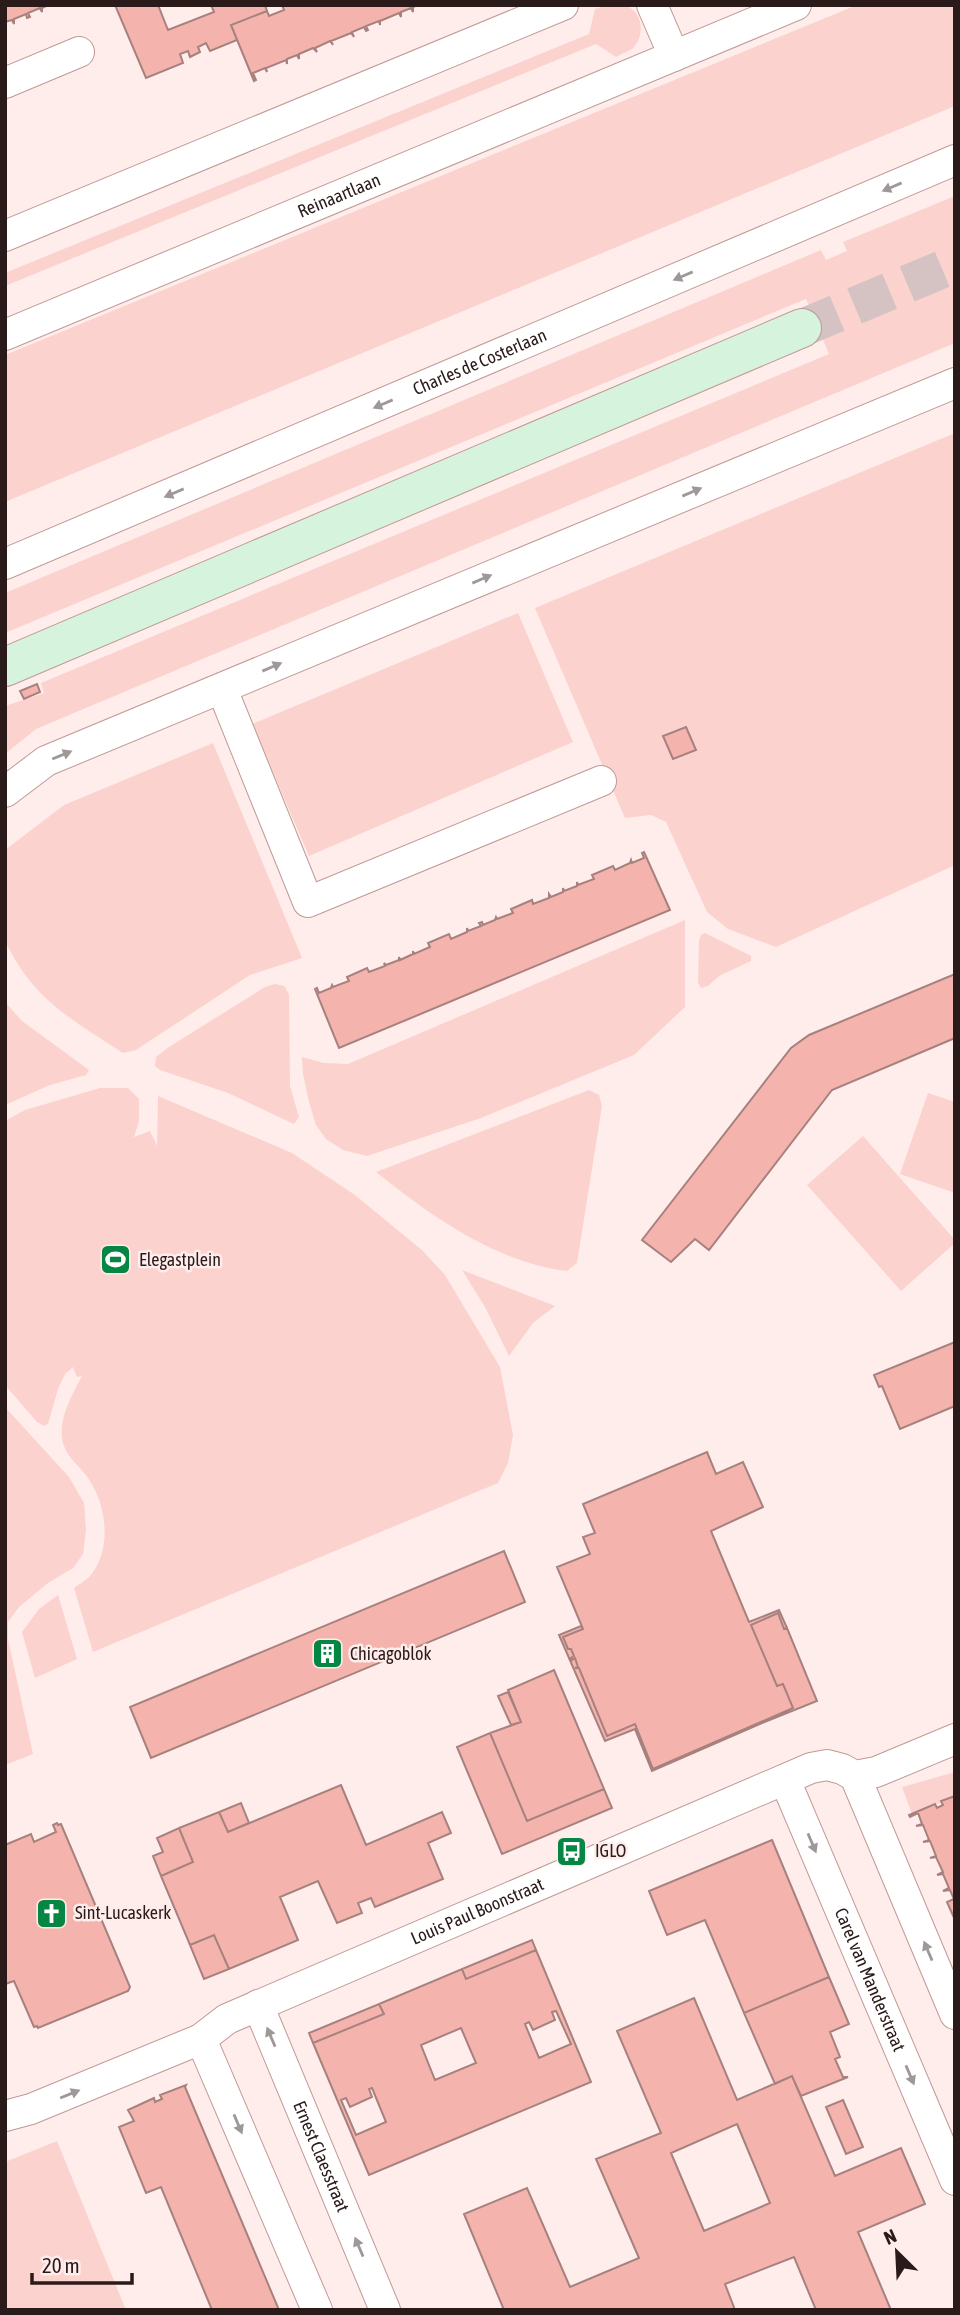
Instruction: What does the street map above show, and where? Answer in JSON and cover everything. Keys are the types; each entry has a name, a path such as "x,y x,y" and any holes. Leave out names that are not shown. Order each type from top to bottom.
{"main road":[{"path":"5,667 802,328"}],"street":[{"path":"5,236 563,5"},
{"path":"652,5 674,55"},
{"name":"Reinaartlaan","path":"5,335 796,5"},
{"path":"5,83 79,52"},
{"name":"Charles de Costerlaan","path":"5,564 955,160"},
{"path":"5,792 46,761 955,383"},
{"path":"222,689 308,902 601,781"},
{"path":"955,1739 876,1772 855,1776 955,2014"},
{"name":"Louis Paul Boonstraat","path":"5,2116 31,2109 201,2039 226,2019 811,1768 827,1765 855,1776"},
{"name":"Carel van Manderstraat","path":"785,1780 955,2180"},
{"name":"Ernest Claesstraat","path":"258,2005 385,2310"},
{"path":"201,2039 317,2310"}],"shaded area":[{"path":"622,5 632,9 641,26 639,38 632,49 616,57 596,44 5,286 5,273 589,34 595,9"},
{"path":"857,5 955,5 955,106 5,502 5,355"},
{"path":"955,196 955,343 36,729 5,754 5,706 44,693 41,683 829,354 806,299 5,633 5,593 821,250 826,260 847,251 843,242"},
{"path":"955,433 955,865 776,947 728,929 707,912 666,822 651,815 625,818 535,608"},
{"path":"518,613 573,742 309,856 252,724"},
{"path":"213,743 302,958 250,975 136,1050 123,1053 55,1006 40,993 15,960 5,940 5,850 64,805"},
{"path":"685,920 685,1007 634,1055 481,1118 367,1156 343,1150 326,1139 316,1125 303,1074 302,1057 324,1063 348,1064"},
{"path":"705,933 751,956 751,961 701,988 698,982 699,941"},
{"path":"275,984 284,986 289,994 290,1086 299,1117 294,1124 228,1093 155,1066 156,1057 169,1047 265,987"},
{"path":"5,1002 22,1021 89,1070 86,1075 50,1085 5,1105"},
{"path":"100,1088 128,1088 139,1099 139,1121 134,1137 150,1131 157,1146 158,1096 292,1153 355,1195 423,1251 445,1275 500,1367 513,1435 508,1463 498,1483 93,1652 74,1588 89,1577 98,1564 104,1540 103,1514 94,1489 67,1453 62,1435 66,1408 82,1376 77,1377 73,1367 65,1374 48,1424 44,1426 37,1422 5,1385 5,1121 25,1110"},
{"path":"589,1090 599,1095 602,1106 577,1263 567,1271 515,1258 465,1235 376,1172"},
{"path":"928,1093 955,1102 955,1193 900,1174"},
{"path":"863,1136 955,1240 955,1243 901,1291 807,1185"},
{"path":"462,1270 555,1306 533,1323 509,1356 485,1307"},
{"path":"5,1407 69,1477 84,1503 86,1530 83,1554 73,1568 48,1583 19,1607 8,1622 8,1639 33,1754 5,1765"},
{"path":"58,1595 77,1659 35,1678 22,1632 39,1609"},
{"path":"955,1772 955,1797 912,1814 902,1787"},
{"path":"57,2141 126,2310 5,2310 5,2162"}],"building":[{"path":"5,5 48,5 42,8 42,12 40,8 28,13 30,17 27,18 26,14 14,19 14,24 12,20 5,22"},
{"path":"115,5 158,5 168,30 214,12 211,5 265,5 267,11 231,25 237,40 210,51 206,43 198,47 200,52 190,57 188,51 180,54 183,63 146,78"},
{"path":"282,5 418,5 413,7 413,12 411,8 401,12 401,17 399,13 380,21 380,25 379,21 366,26 366,31 364,27 352,32 354,37 351,33 331,41 333,45 330,41 315,48 317,52 313,48 299,54 299,59 297,55 287,59 287,64 286,60 266,68 267,72 265,68 253,73 256,80 254,81 231,25 267,11 269,16 284,10"},
{"path":"37,684 40,692 24,699 20,691"},
{"path":"686,727 696,750 673,759 663,736"},
{"path":"644,852 670,910 339,1048 315,989 317,988 319,993 332,985 333,987 349,981 347,977 367,968 369,972 385,966 384,963 386,965 399,960 399,957 400,960 413,954 413,951 414,954 430,947 428,943 449,934 451,939 467,932 467,928 468,931 481,926 479,923 482,922 483,925 496,917 497,919 513,913 511,909 532,900 533,904 549,898 549,894 551,897 563,892 563,888 564,891 577,886 577,882 578,885 594,879 592,875 613,866 615,870 631,860 632,863 644,858"},
{"path":"955,974 955,1038 832,1090 709,1250 695,1239 671,1262 642,1240 791,1048 809,1035"},
{"path":"955,1342 955,1406 900,1429 882,1386 879,1387 874,1375"},
{"path":"707,1452 716,1474 743,1462 763,1507 711,1531 749,1622 779,1610 787,1628 784,1629 778,1613 751,1625 777,1686 783,1684 793,1708 653,1769 635,1724 607,1736 579,1668 575,1668 578,1667 575,1658 571,1658 574,1656 571,1649 568,1649 563,1637 583,1629 557,1567 590,1554 583,1537 595,1533 583,1504"},
{"name":"Chicagoblok","path":"504,1551 525,1602 151,1758 130,1707"},
{"path":"778,1613 784,1629 787,1628 817,1701 762,1723 793,1708 783,1684 777,1686 751,1625"},
{"path":"581,1626 583,1629 563,1637 574,1656 572,1660 575,1658 578,1667 575,1668 579,1668 607,1736 635,1724 653,1769 762,1723 652,1771 635,1729 605,1741 559,1635"},
{"path":"554,1670 604,1789 527,1821 490,1733 521,1722 508,1690"},
{"path":"508,1692 521,1722 511,1725 498,1696"},
{"path":"490,1733 527,1821 604,1789 612,1808 502,1854 457,1747"},
{"path":"341,1785 366,1845 442,1812 451,1833 428,1843 443,1879 375,1907 371,1898 358,1903 362,1913 337,1923 318,1881 280,1897 298,1940 229,1969 214,1935 190,1945 161,1876 193,1862 179,1828 219,1812 228,1832"},
{"path":"955,1796 955,1920 947,1902 954,1899 950,1890 943,1891 949,1888 943,1874 937,1875 943,1872 936,1857 930,1858 936,1856 930,1841 923,1842 929,1840 923,1825 916,1826 922,1824 918,1813 910,1817 909,1815 935,1804 937,1808 943,1805 941,1801"},
{"path":"241,1803 249,1823 228,1832 219,1812"},
{"name":"Sint-Lucaskerk","path":"61,1824 130,1987 128,1991 38,2028 34,2027 14,1981 5,1984 5,1845 31,1834 34,1842 56,1832 53,1825"},
{"path":"179,1828 193,1862 161,1876 153,1856 163,1852 157,1838"},
{"path":"772,1840 829,1977 744,2013 705,1920 667,1935 649,1891"},
{"path":"214,1935 229,1969 204,1979 190,1945"},
{"path":"532,1940 536,1950 466,1979 462,1969"},
{"path":"536,1950 591,2082 369,2175 313,2043 384,2014 379,2004 462,1969 466,1979","holes":["556,2011 571,2044 539,2058 525,2024 529,2022 533,2030 555,2020 552,2012","461,2028 476,2063 435,2080 421,2045","372,2088 386,2122 356,2135 341,2100 346,2098 350,2107 372,2097 369,2089"]},
{"path":"829,1977 849,2024 830,2032 840,2057 835,2059 843,2077 848,2077 801,2096 792,2076 775,2084 744,2013"},
{"path":"694,1998 737,2100 792,2076 835,2176 901,2148 925,2204 858,2232 891,2310 816,2310 794,2257 725,2284 735,2310 504,2310 464,2214 527,2188 570,2287 639,2258 596,2159 661,2133 617,2031","holes":["737,2124 770,2203 704,2231 671,2153"]},
{"path":"379,2004 384,2014 313,2043 309,2033"},
{"path":"186,2085 279,2310 212,2310 161,2187 146,2193 119,2127 134,2121 128,2110 154,2098 155,2102 162,2099 160,2095"},
{"path":"843,2100 863,2147 846,2154 826,2107"}],"tunnel":[{"path":"802,328 955,264"}],"place":[{"name":"Elegastplein","path":"116,1260"},
{"name":"Chicagoblok","path":"327,1654"},
{"name":"IGLO","path":"572,1851"},
{"name":"Sint-Lucaskerk","path":"52,1913"}]}
